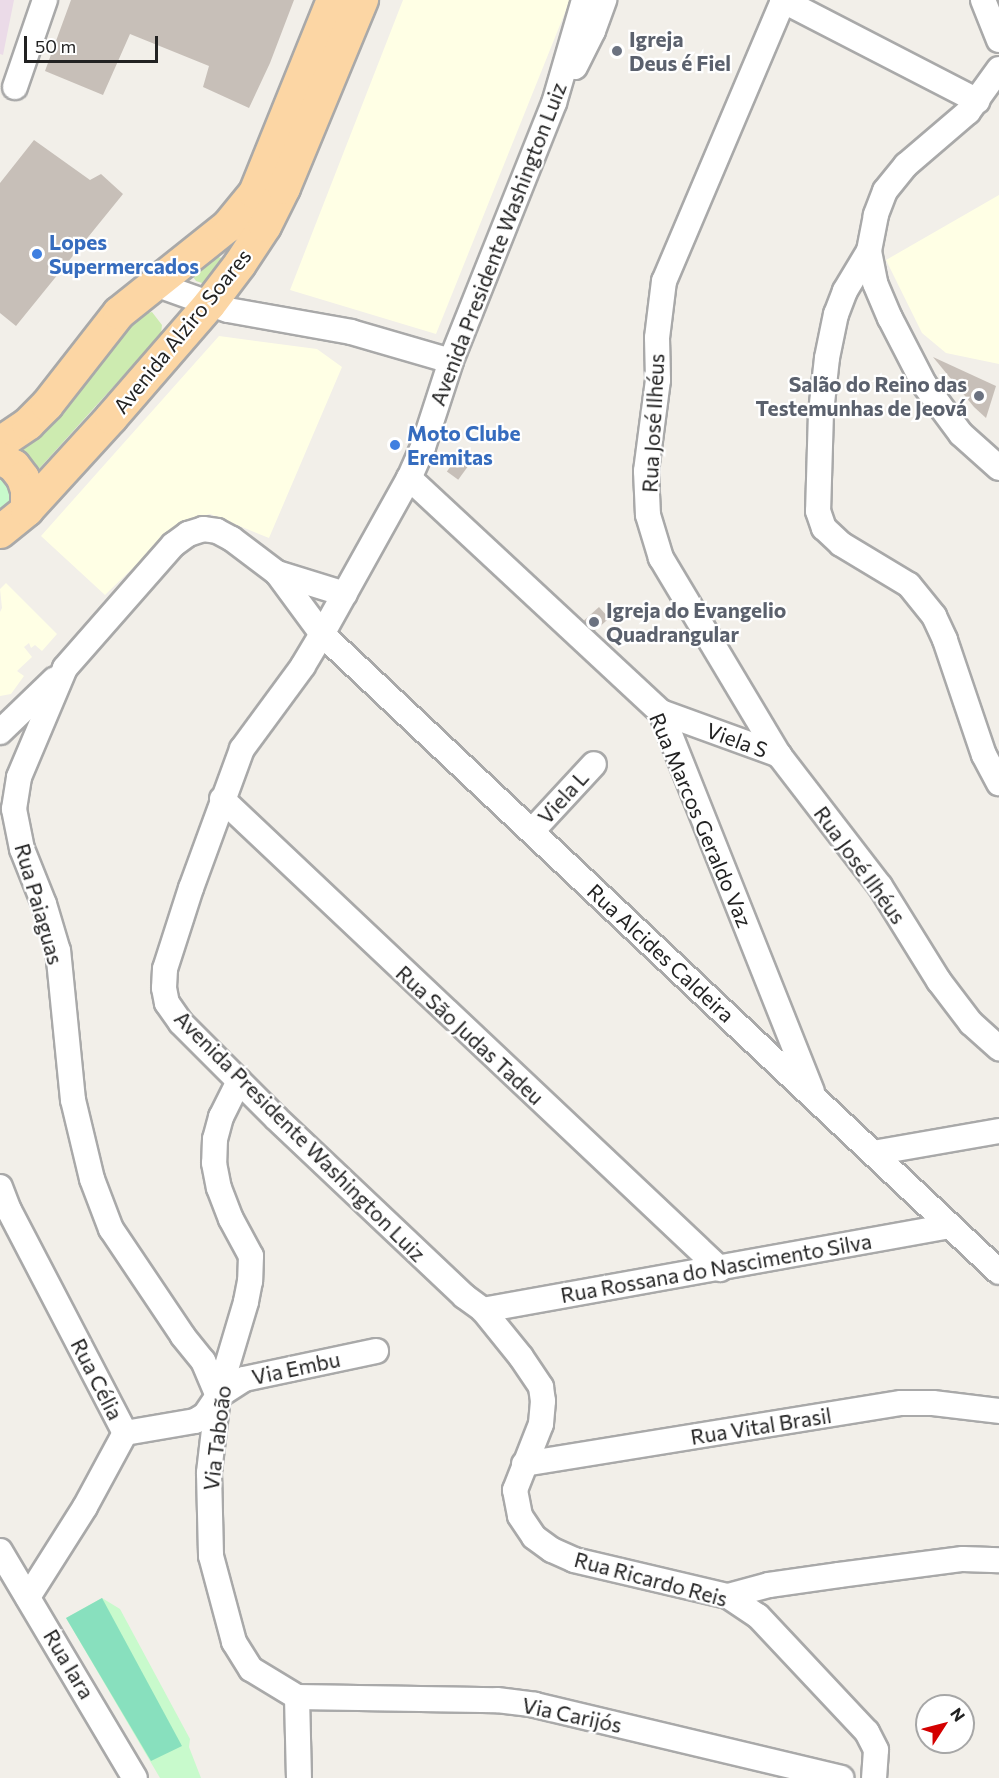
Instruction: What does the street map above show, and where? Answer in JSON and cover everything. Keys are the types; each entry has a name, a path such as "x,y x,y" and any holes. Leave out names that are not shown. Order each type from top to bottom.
{"main road":[{"name":"Avenida Alziro Soares","path":"0,443 28,424 41,411 119,314 228,226 255,193 333,0"},
{"name":"Avenida Alziro Soares","path":"0,532 27,510 209,305 265,226 284,188 362,0"},
{"path":"0,458 14,466 22,478 27,490 27,510"}],"street":[{"path":"15,87 45,0"},
{"name":"Avenida Presidente Washington Luiz","path":"541,1387 521,1357 483,1310 464,1296 181,1023 167,1003 164,988 165,969 222,799 242,749 322,634 409,478 423,447 451,361 554,103 584,0"},
{"path":"554,103 593,31 604,0"},
{"path":"782,0 978,101"},
{"name":"Rua José Ilhéus","path":"782,0 664,281 657,338 658,380 646,471 648,515 661,558 779,755 880,886 939,981 971,1023 999,1048"},
{"path":"983,0 999,40"},
{"path":"999,69 978,101 906,165 885,191 876,215 869,251 845,291 836,314 820,412 818,510 824,528 841,544 909,585 934,616 945,640 984,754 999,783"},
{"path":"869,251 875,283 909,360 941,410 988,449 999,468"},
{"path":"155,284 209,305 351,332 451,361"},
{"name":"Rua Marcos Geraldo Vaz","path":"409,478 661,712 815,1099"},
{"name":"Rua Paiaguas","path":"218,1396 203,1361 183,1336 111,1229 92,1179 73,1100 58,951 44,904 22,849 14,809 19,777 65,668 154,564 188,534 203,529 217,531 232,539 277,573 322,634"},
{"name":"Rua Paiaguas","path":"277,573 345,594"},
{"name":"Rua Alcides Caldeira","path":"322,634 999,1272"},
{"path":"28,753 11,738 0,734 65,668"},
{"name":"Viela S","path":"661,712 779,755"},
{"name":"Viela L","path":"532,831 594,764"},
{"name":"Rua São Judas Tadeu","path":"222,799 720,1269"},
{"path":"746,1033 756,1035 776,1025 779,1009"},
{"name":"Via Taboão","path":"239,1081 220,1117 215,1139 214,1162 219,1188 231,1219 250,1256 250,1281 218,1396 209,1473 211,1556 234,1642 251,1669 297,1697"},
{"path":"873,1153 999,1131"},
{"name":"Rua Célia","path":"0,1186 9,1210 125,1433 85,1508 28,1597"},
{"name":"Rua Rossana do Nascimento Silva","path":"483,1310 950,1226"},
{"name":"Via Embu","path":"125,1433 195,1421 205,1415 218,1396 244,1379 376,1351"},
{"name":"Rua Ricardo Reis","path":"541,1387 543,1401 541,1424 515,1490 520,1516 534,1537 552,1550 602,1568 728,1596 758,1616 867,1732 876,1750 874,1778"},
{"name":"Rua Vital Brasil","path":"524,1464 901,1403 933,1403 999,1411"},
{"name":"Rua Iara","path":"0,1551 135,1778"},
{"path":"728,1596 770,1585 839,1575 963,1559 999,1560"},
{"path":"297,1697 299,1778"},
{"name":"Via Carijós","path":"297,1697 506,1701 565,1712 841,1778"}],"shaded area":[{"path":"0,0 14,0 3,55 0,54"},
{"path":"403,0 570,0 436,334 290,290"},
{"path":"999,195 999,364 946,353 922,333 886,260"},
{"path":"219,336 317,349 342,367 269,538 210,514 178,524 105,595 41,536"},
{"path":"6,583 57,634 42,651 35,645 31,648 29,643 24,647 32,657 17,671 24,676 11,694 0,696 0,612 2,608 0,589"}],"green space":[{"path":"214,256 222,258 224,266 205,284 196,281 191,274"},
{"path":"152,312 162,325 161,334 37,471 28,460 16,453 56,421 140,315"},
{"path":"0,473 7,478 14,495 0,512"},
{"path":"102,1598 120,1609 190,1739 189,1747 201,1778 160,1778 66,1618"},
{"path":"102,1598 182,1746 151,1761 66,1618"}],"building":[{"path":"71,0 294,0 270,63 249,108 203,87 209,66 130,34 103,95 45,71"},
{"name":"Lopes Supermercados","path":"34,140 90,180 101,174 123,194 16,326 0,313 0,183"},
{"name":"Salão do Reino das Testemunhas de Jeová","path":"933,357 996,386 986,418 974,407"},
{"path":"461,452 472,460 458,480 447,471"},
{"name":"Igreja do Evangelio Quadrangular","path":"599,607 609,618 593,632 583,621"}],"place":[{"name":"Igreja Deus é Fiel","path":"617,51"},
{"name":"Lopes Supermercados","path":"37,254"},
{"name":"Salão do Reino das Testemunhas de Jeová","path":"979,396"},
{"name":"Moto Clube Eremitas","path":"395,445"},
{"name":"Igreja do Evangelio Quadrangular","path":"594,622"}]}
